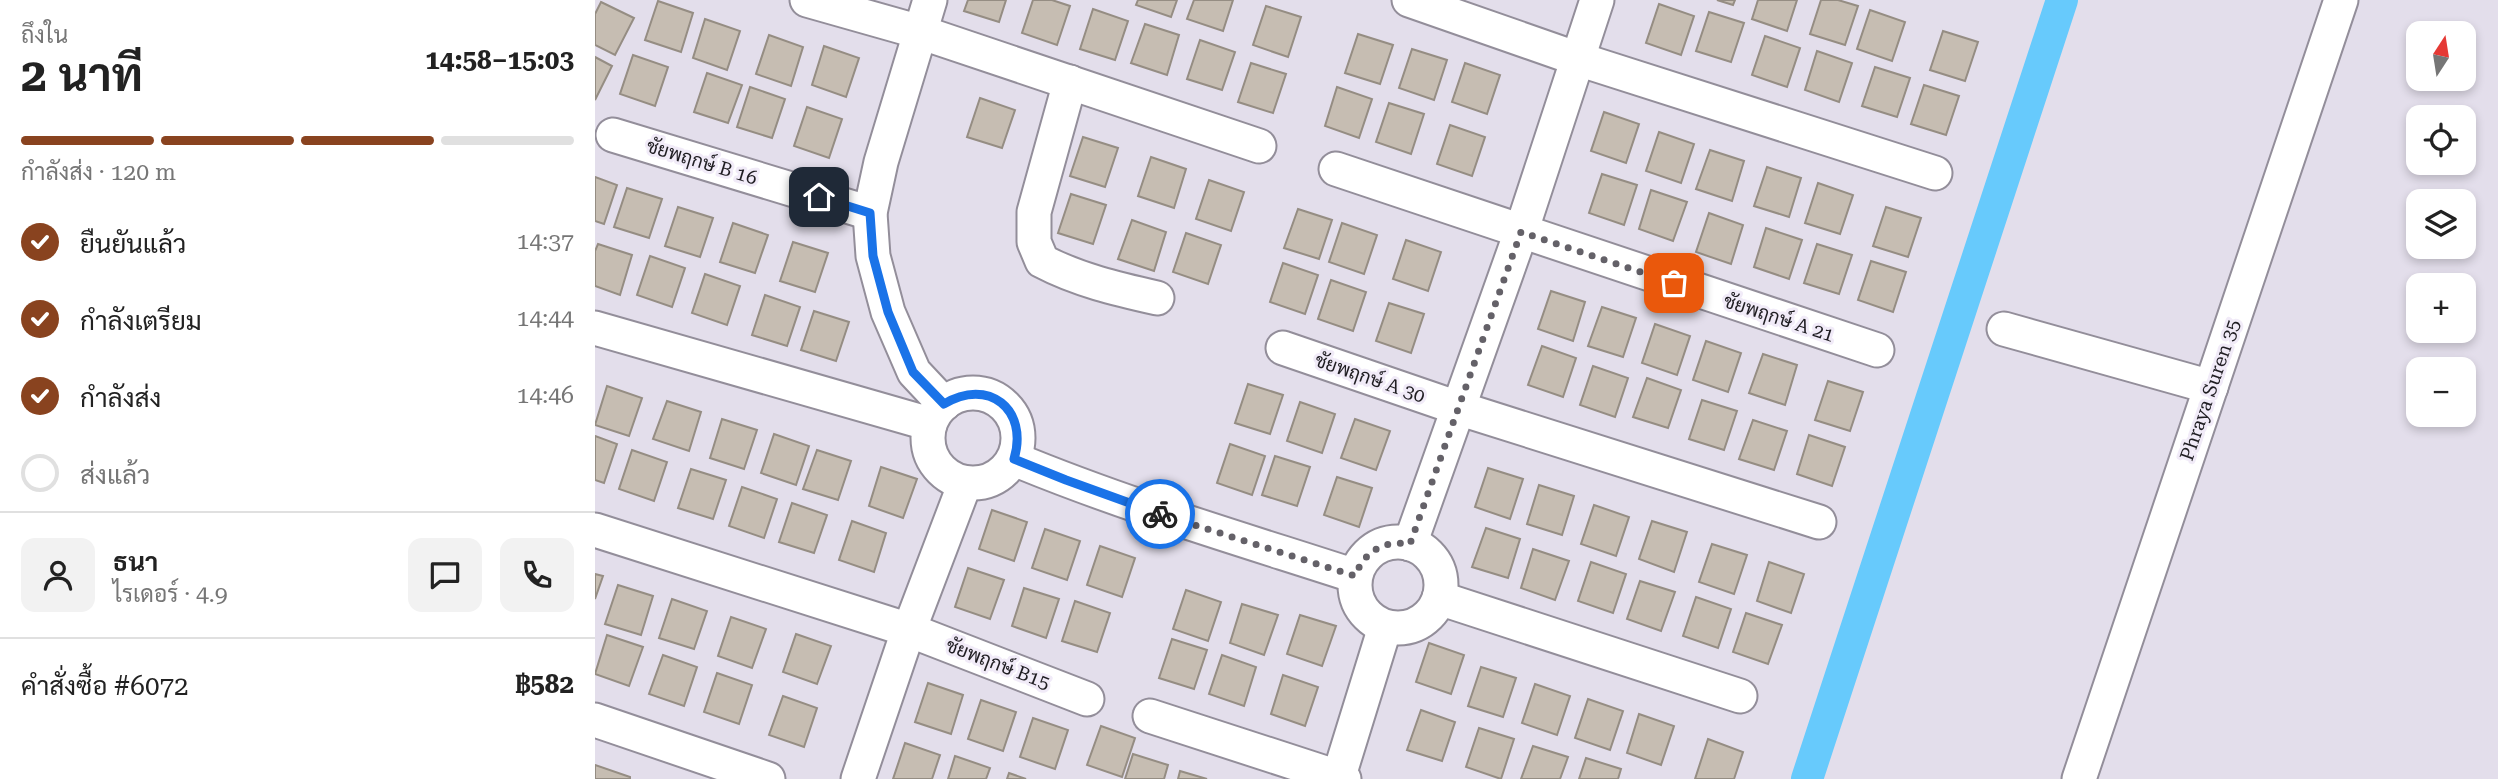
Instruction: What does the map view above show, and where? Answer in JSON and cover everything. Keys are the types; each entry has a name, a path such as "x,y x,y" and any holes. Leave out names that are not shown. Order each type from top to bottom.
{"street":[{"path":"807,0 920,32 1259,146"},
{"path":"930,0 881,162 870,213 873,256 888,312 913,372 937,414"},
{"path":"1409,0 1578,59 1935,173"},
{"path":"1410,544 1521,232 1597,0"},
{"name":"Phraya Suren 35","path":"2079,779 2341,0"},
{"path":"1070,82 1034,212 1034,242 1042,261 1057,268 1092,282 1157,298"},
{"name":"ชัยพฤกษ์ B 16","path":"613,135 870,213"},
{"name":"ชัยพฤกษ์ A 21","path":"1336,169 1877,350"},
{"path":"595,328 937,414"},
{"path":"2004,329 2211,387"},
{"name":"ชัยพฤกษ์ A 30","path":"1283,348 1458,408 1819,522"},
{"path":"972,393 988,395 1002,403 1012,414 1018,429 1019,444 1014,459 1001,474 984,482 965,483 950,477 938,467 930,454 928,439 937,414 957,396 972,393"},
{"path":"1014,459 1164,516 1355,576"},
{"path":"858,779 909,630 965,483"},
{"name":"ชัยพฤกษ์ B15","path":"595,530 909,630 1087,698"},
{"path":"1395,542 1410,544 1432,559 1439,571 1439,598 1424,620 1412,627 1385,627 1373,622 1357,602 1355,576 1360,563 1369,552 1395,542"},
{"path":"1439,598 1740,696"},
{"path":"1150,716 1340,778 1385,627"},
{"path":"595,720 768,779"}],"building":[{"path":"968,0 1006,0 999,22 964,11"},
{"path":"1033,0 1052,0 1070,6 1057,45 1022,33"},
{"path":"1138,0 1177,0 1171,17 1136,5"},
{"path":"1194,0 1233,0 1223,31 1187,19"},
{"path":"1717,0 1735,0 1733,5"},
{"path":"1758,0 1797,0 1787,31 1752,19"},
{"path":"1821,0 1838,0 1858,6 1845,45 1810,34"},
{"path":"658,1 693,13 681,52 645,40"},
{"path":"601,2 634,18 615,55 595,45 595,14"},
{"path":"1659,4 1694,16 1681,55 1646,43"},
{"path":"1266,6 1301,17 1288,57 1253,45"},
{"path":"1093,9 1128,21 1115,60 1080,49"},
{"path":"1870,10 1905,22 1892,61 1857,49"},
{"path":"1709,12 1744,23 1731,62 1696,51"},
{"path":"705,19 740,31 727,70 693,58"},
{"path":"1145,24 1179,35 1167,75 1131,63"},
{"path":"1943,31 1978,42 1965,81 1930,70"},
{"path":"1358,34 1393,45 1380,84 1345,73"},
{"path":"769,35 803,47 791,86 756,74"},
{"path":"1765,36 1800,48 1787,87 1752,75"},
{"path":"1200,40 1235,52 1222,90 1187,79"},
{"path":"824,46 859,58 846,97 812,85"},
{"path":"1412,49 1447,60 1434,100 1399,88"},
{"path":"1817,51 1852,63 1839,102 1805,90"},
{"path":"633,55 668,67 655,106 620,94"},
{"path":"595,57 612,66 595,100"},
{"path":"1251,63 1286,74 1273,113 1238,102"},
{"path":"1465,63 1500,75 1487,114 1452,102"},
{"path":"1875,67 1910,78 1897,117 1862,106"},
{"path":"707,73 742,85 728,123 694,112"},
{"path":"1924,85 1959,96 1946,135 1911,124"},
{"path":"750,87 785,99 772,138 737,127"},
{"path":"1337,87 1372,99 1359,138 1325,126"},
{"path":"980,98 1015,110 1002,148 967,137"},
{"path":"1389,103 1424,114 1411,154 1376,142"},
{"path":"807,107 842,119 829,158 794,146"},
{"path":"1604,112 1639,124 1626,163 1591,151"},
{"path":"1450,125 1485,137 1472,176 1437,164"},
{"path":"1659,132 1694,144 1681,183 1646,171"},
{"path":"1083,137 1118,148 1105,187 1070,176"},
{"path":"1710,150 1744,161 1732,201 1696,189"},
{"path":"1151,157 1186,169 1174,208 1138,196"},
{"path":"1767,167 1801,178 1789,217 1754,206"},
{"path":"1602,174 1637,185 1624,225 1589,213"},
{"path":"595,177 617,185 604,224 595,221"},
{"path":"1209,180 1244,192 1231,231 1196,219"},
{"path":"1818,183 1853,195 1840,234 1805,223"},
{"path":"627,188 662,199 649,238 614,227"},
{"path":"1651,190 1687,202 1673,241 1639,229"},
{"path":"1071,194 1106,205 1093,244 1058,233"},
{"path":"678,207 713,218 700,257 665,246"},
{"path":"1886,207 1921,218 1908,257 1873,246"},
{"path":"1298,209 1332,220 1319,259 1284,248"},
{"path":"1709,213 1743,225 1731,264 1696,252"},
{"path":"1132,220 1166,232 1154,271 1118,259"},
{"path":"733,223 768,235 755,273 720,262"},
{"path":"1342,223 1377,235 1364,274 1329,262"},
{"path":"1766,228 1802,240 1789,279 1754,267"},
{"path":"1186,233 1221,245 1208,284 1173,272"},
{"path":"1406,240 1441,252 1428,291 1393,279"},
{"path":"793,242 828,253 815,292 780,281"},
{"path":"598,244 632,255 620,295 595,286 595,251"},
{"path":"1817,244 1852,255 1839,294 1804,283"},
{"path":"650,256 685,268 672,307 637,295"},
{"path":"1871,261 1906,272 1893,312 1858,300"},
{"path":"1283,263 1318,275 1305,314 1270,302"},
{"path":"705,274 740,286 727,325 692,313"},
{"path":"1331,280 1366,292 1353,331 1318,319"},
{"path":"1551,291 1585,302 1573,341 1538,329"},
{"path":"765,295 800,307 787,346 752,335"},
{"path":"1389,303 1424,314 1411,353 1376,341"},
{"path":"1602,307 1636,318 1623,357 1588,346"},
{"path":"814,311 849,322 836,361 801,350"},
{"path":"1655,324 1690,336 1677,375 1642,363"},
{"path":"1706,341 1741,353 1728,392 1693,380"},
{"path":"1542,346 1576,358 1563,397 1528,385"},
{"path":"1763,354 1797,365 1785,405 1749,393"},
{"path":"1593,366 1628,378 1615,417 1580,405"},
{"path":"1647,378 1681,390 1668,428 1633,417"},
{"path":"1828,381 1863,392 1850,431 1815,420"},
{"path":"1248,384 1283,395 1270,434 1235,423"},
{"path":"607,386 642,398 629,436 595,425"},
{"path":"1702,400 1737,411 1724,450 1689,439"},
{"path":"667,401 701,412 689,451 653,439"},
{"path":"1300,402 1335,414 1322,453 1287,441"},
{"path":"722,419 757,430 744,469 710,458"},
{"path":"1355,419 1390,431 1376,470 1341,458"},
{"path":"1753,420 1787,431 1774,470 1739,459"},
{"path":"774,434 809,446 796,485 761,473"},
{"path":"1809,435 1845,447 1832,486 1797,474"},
{"path":"595,436 617,444 604,483 595,480"},
{"path":"1230,444 1265,456 1252,495 1217,483"},
{"path":"632,450 667,462 654,501 619,489"},
{"path":"817,450 851,461 838,500 803,489"},
{"path":"1275,456 1310,467 1297,506 1262,495"},
{"path":"881,467 917,479 903,518 869,506"},
{"path":"1488,468 1523,479 1510,519 1475,507"},
{"path":"691,469 726,480 713,519 678,508"},
{"path":"1337,477 1372,488 1359,527 1324,515"},
{"path":"1539,485 1574,496 1562,535 1527,524"},
{"path":"742,487 777,499 764,538 729,526"},
{"path":"792,503 827,515 814,553 779,542"},
{"path":"1594,505 1629,517 1616,556 1581,544"},
{"path":"992,510 1027,522 1014,561 979,549"},
{"path":"852,521 886,533 874,572 839,560"},
{"path":"1652,521 1687,532 1674,572 1639,559"},
{"path":"1486,528 1520,539 1508,578 1472,567"},
{"path":"1045,529 1080,541 1067,580 1032,568"},
{"path":"1712,544 1747,555 1734,594 1699,582"},
{"path":"1100,546 1135,558 1122,597 1087,585"},
{"path":"1533,549 1569,561 1555,600 1521,588"},
{"path":"1591,562 1626,574 1613,613 1578,601"},
{"path":"1769,562 1804,574 1791,613 1757,601"},
{"path":"968,568 1004,580 990,619 955,607"},
{"path":"595,574 603,576 595,599"},
{"path":"1640,581 1675,592 1661,631 1627,619"},
{"path":"618,585 653,596 641,635 605,624"},
{"path":"1024,588 1059,599 1046,638 1012,626"},
{"path":"1186,590 1221,602 1208,641 1173,629"},
{"path":"1696,597 1731,609 1718,648 1683,636"},
{"path":"672,599 707,611 694,649 659,638"},
{"path":"1075,601 1110,613 1097,652 1062,641"},
{"path":"1242,604 1278,615 1264,655 1230,643"},
{"path":"1746,613 1782,625 1768,664 1733,652"},
{"path":"1300,615 1336,626 1322,666 1287,654"},
{"path":"731,617 766,629 752,668 718,656"},
{"path":"796,634 831,646 817,684 783,672"},
{"path":"607,635 643,647 629,686 595,674"},
{"path":"1172,639 1207,650 1194,689 1159,678"},
{"path":"1429,643 1464,655 1451,694 1416,682"},
{"path":"663,655 697,667 684,706 649,694"},
{"path":"1222,655 1256,667 1244,706 1209,694"},
{"path":"1481,667 1516,678 1503,717 1468,706"},
{"path":"717,673 752,685 739,724 704,712"},
{"path":"1283,675 1318,687 1305,726 1271,714"},
{"path":"928,683 963,695 951,734 915,722"},
{"path":"1535,684 1570,696 1557,735 1522,723"},
{"path":"783,696 817,708 804,747 769,735"},
{"path":"1588,699 1623,711 1610,750 1575,738"},
{"path":"981,700 1016,712 1003,751 968,739"},
{"path":"1421,710 1455,722 1442,761 1407,750"},
{"path":"1639,714 1674,726 1661,765 1627,753"},
{"path":"1033,718 1068,730 1055,769 1020,757"},
{"path":"1101,726 1135,738 1122,777 1087,765"},
{"path":"1479,728 1514,739 1501,779 1466,767"},
{"path":"1708,739 1743,752 1734,779 1695,779"},
{"path":"905,743 940,755 932,779 893,779"},
{"path":"1533,746 1568,757 1560,779 1521,779"},
{"path":"1133,754 1168,765 1164,779 1125,779"},
{"path":"955,756 990,768 986,779 948,779"},
{"path":"1586,758 1621,769 1618,779 1579,779"},
{"path":"595,765 630,777 630,779 595,779"},
{"path":"1180,771 1207,779 1178,779"},
{"path":"1009,773 1026,779 1007,779"}],"waterway":[{"path":"1807,779 2062,0"}],"way so far":[{"path":"1160,514 1355,576 1360,563 1369,552 1395,542 1410,544 1521,232 1674,283"}],"route":[{"path":"819,197 870,213 873,256 888,312 913,372 944,404 957,396 972,393 988,395 1002,403 1012,414 1018,429 1019,444 1014,459 1160,514"}]}
